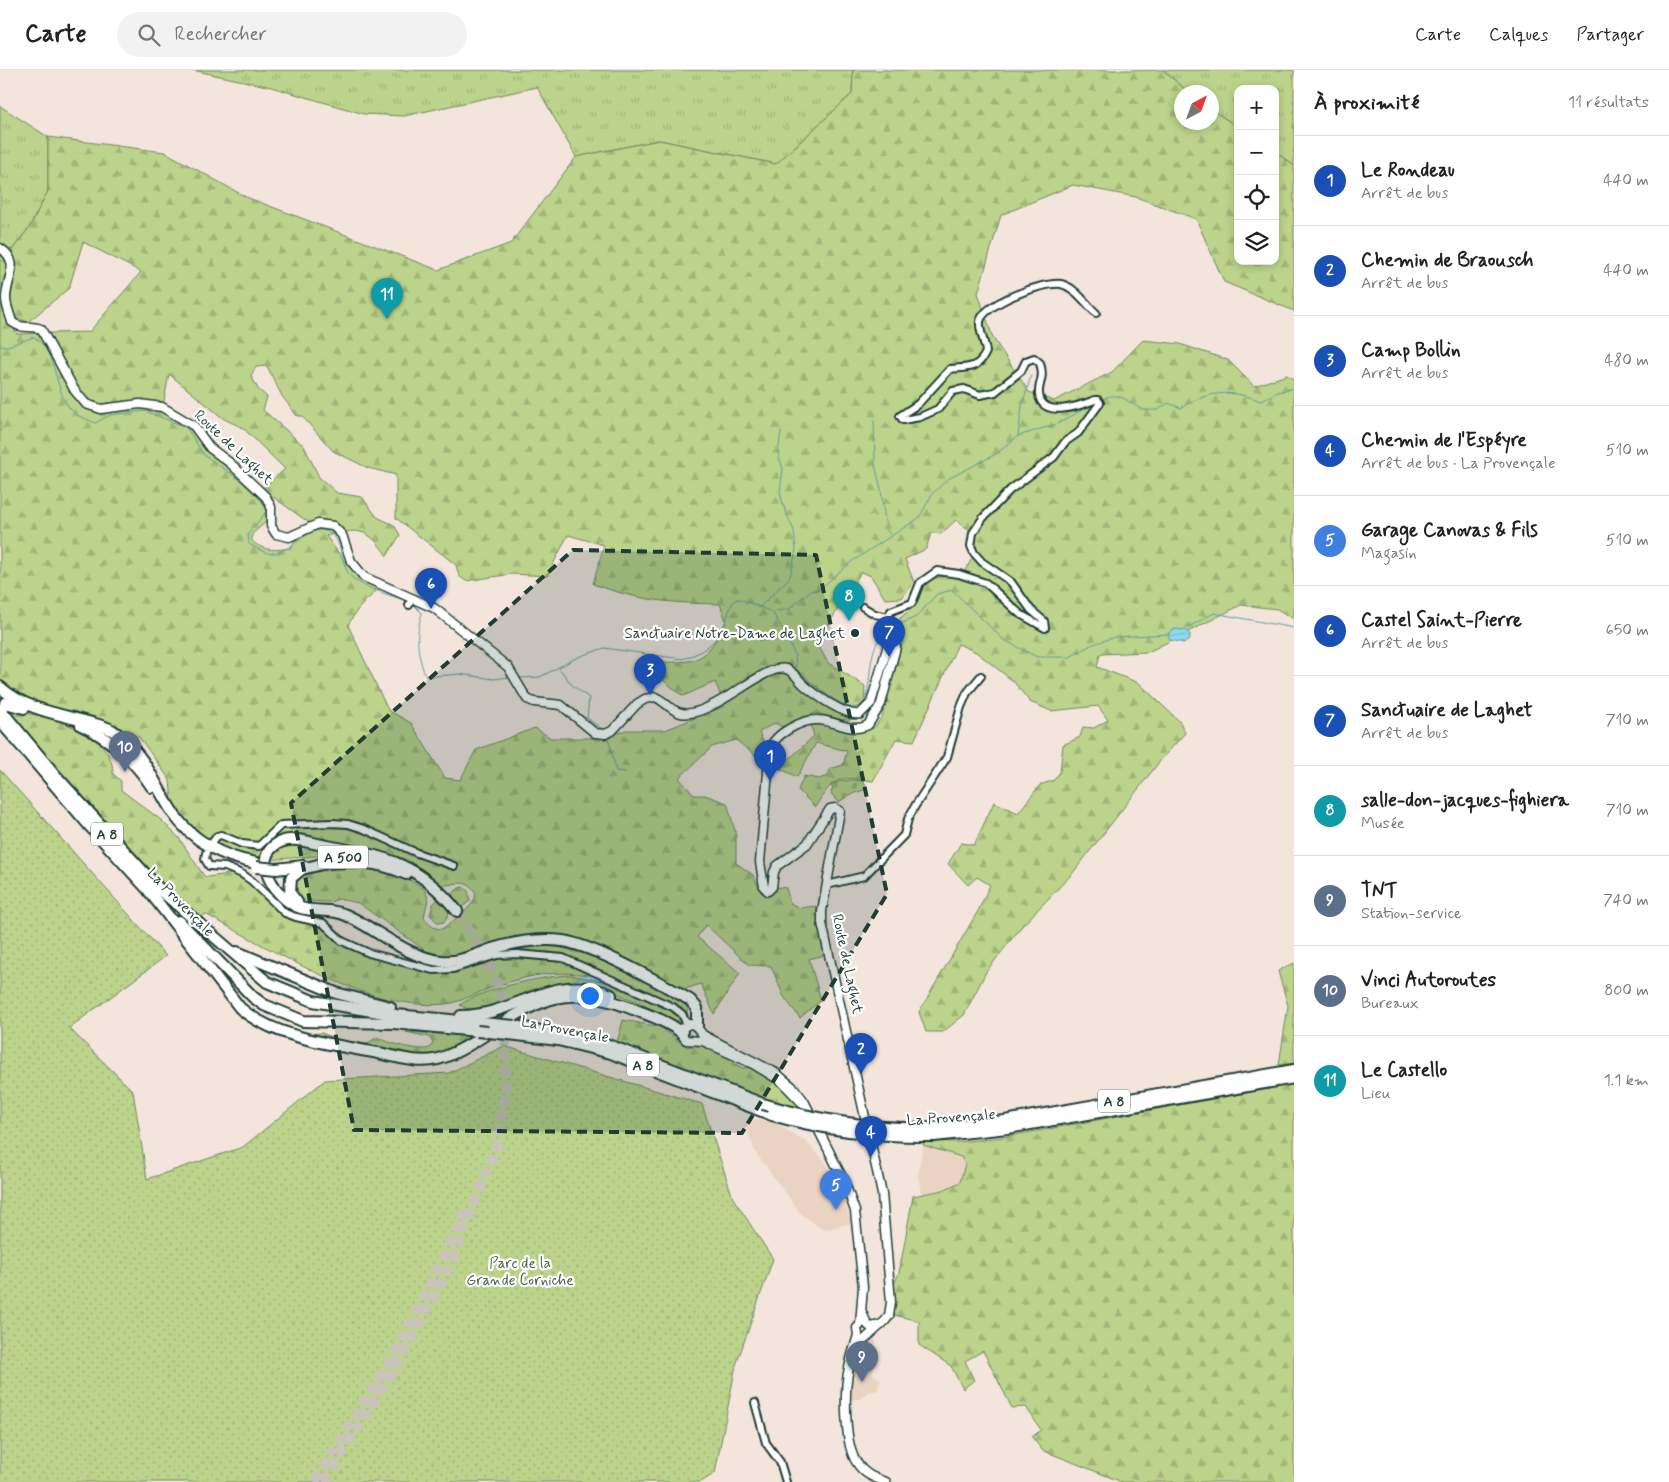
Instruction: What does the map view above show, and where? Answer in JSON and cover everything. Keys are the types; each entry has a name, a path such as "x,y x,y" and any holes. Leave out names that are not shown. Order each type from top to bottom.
{"highway":[{"name":"A 500","path":"0,687 16,699 30,706 115,731 142,756 174,813 190,832 222,853 256,865"},
{"name":"A 500","path":"3,706 64,719 101,736 139,769 170,814 191,837 222,857 256,865 276,867 365,862 398,870 430,889 456,913 437,889 409,870 380,860 351,857 276,867"},
{"name":"La Provençale","path":"3,706 56,776 149,879 267,982 306,1000 396,1014 493,1024 600,1050 772,1115 815,1126 860,1133 1008,1128 1294,1078"},
{"name":"La Provençale","path":"0,722 150,891 253,997 264,1005 293,1018 310,1022 394,1023 477,1031 512,1030 603,1043 763,1104 843,1123 934,1132 1294,1070"},
{"path":"409,870 380,856 292,839 283,840 271,848 265,866 271,881 295,906 306,910 324,910 341,913 412,952 430,959 458,960 513,943 538,940 563,941 596,952 685,997 692,1014 690,1028"},
{"path":"326,863 302,869 291,878 290,893 297,902 307,905 335,906 355,912 430,959"},
{"path":"150,891 240,1008 252,1017 302,1038 407,1059 431,1060 463,1048 519,1012 540,1002 573,995 601,998 623,1005 669,1025 690,1028"},
{"path":"226,948 336,993 390,1008 454,1015 478,1015 500,1009 552,989 576,986 605,992 690,1028"}],"main road":[{"name":"Route de Laghet","path":"0,248 7,253 12,265 6,298 12,322 22,328 34,327 41,329 75,391 86,404 108,409 140,404 169,410 194,426 210,448 232,465 266,497 271,507 270,526 276,534 288,536 318,524 333,526 339,531 351,561 364,577 411,601 440,612 508,667 523,695 530,701 558,704 592,732 607,734 645,699 655,697 678,712 689,712 716,702 776,668 788,670 820,696 850,714 860,714 871,703 888,645 894,637"},
{"name":"Route de Laghet","path":"865,1330 883,1325 891,1310 882,1194 822,923 822,911 840,814 835,808 828,811 807,844 775,868 772,889 768,891 764,888 760,862 771,745 781,733 811,720 820,720 856,729 868,725 881,704 896,647 894,637"},
{"path":"690,1028 686,1040 708,1043 768,1072 786,1086 808,1109"},
{"path":"690,1028 695,1041"},
{"path":"690,1028 776,1073 798,1093 845,1182 853,1205 862,1282 862,1310 865,1330 854,1349 847,1378 849,1443 853,1457 860,1467 874,1478 886,1482"}],"street":[{"path":"894,637 889,617 893,609 912,603 920,583 937,571 959,574 986,583 1020,614 1045,628 1044,621 1031,610 1018,588 974,554 972,546 973,533 998,501 1043,467 1065,442 1078,433 1100,403 1098,400 1066,410 1047,405 1040,397 1039,391 1043,376 1040,363 1034,358 1026,361 1021,371 995,392 980,395 959,389 953,390 943,405 927,414 903,420 900,413 918,404 950,369 972,368 977,365 986,352 980,322 982,316 992,308 1030,288 1048,284 1062,284 1075,291 1096,313"},
{"path":"863,607 875,614 889,617"},
{"path":"827,885 864,876 904,835 914,806 947,757 961,707 967,693 980,676"},
{"path":"212,843 217,836 221,835 242,844 258,846 281,825 332,823 364,828 417,853 454,866"},
{"path":"206,853 204,859 209,866 225,867 247,877 290,916 323,923 354,948 433,970 453,969 497,955 534,954 568,960 674,1007 682,1014 690,1028"},
{"path":"755,1403 766,1443 780,1462 786,1482"}],"highlighted area":[{"path":"573,550 816,555 887,894 742,1133 354,1130 291,803"}],"shaded area":[{"path":"748,1117 777,1124 805,1141 824,1160 841,1186 851,1223 824,1230 801,1214 755,1152 745,1125"},
{"path":"923,1145 961,1157 965,1164 960,1182 943,1190 921,1194 918,1176"},
{"path":"876,1338 873,1374 880,1379 878,1390 868,1392 860,1399 850,1400 853,1363 858,1350 867,1341"}],"green space":[{"path":"192,70 853,70 852,94 776,164 659,140 576,157 537,87 404,116 364,114 271,87"},
{"path":"853,70 1163,70 1180,85 1174,85 1174,130 1219,130 1219,115 1234,124 1234,265 1279,265 1279,154 1294,166 1294,311 1224,282 1196,219 1136,197 1073,185 1001,215 978,293 993,338 1029,392 1054,401 1112,372 1143,340 1180,344 1228,360 1254,386 1287,375 1294,380 1294,619 1277,609 1241,605 1148,652 1100,654 1097,667 1139,683 1180,722 1185,733 1160,761 1072,874 1021,927 986,972 964,1015 943,1032 926,1032 919,1012 978,911 990,885 977,877 968,885 948,864 961,843 974,845 994,802 1018,813 1040,785 1054,780 1060,772 1063,745 1080,737 1083,727 1094,728 1108,720 1098,706 1051,711 1030,702 1013,681 976,652 958,644 914,741 896,739 873,781 838,780 827,789 815,807 798,790 804,776 819,779 828,776 830,769 843,765 847,751 816,743 797,777 773,765 774,751 788,760 814,736 811,726 822,723 854,732 874,728 882,717 893,671 903,642 900,618 915,606 923,586 941,576 961,577 973,557 969,530 956,520 941,534 931,533 926,549 905,559 914,582 902,598 885,599 871,576 861,572 817,643 828,663 865,686 863,719 844,720 815,713 782,727 775,723 759,732 765,746 756,756 736,740 712,747 679,778 694,795 705,795 727,803 736,834 736,863 753,875 761,892 768,897 777,887 786,888 790,903 800,908 816,906 825,955 809,959 821,1000 800,1018 784,997 771,966 749,965 706,925 697,937 740,973 714,1014 701,984 682,990 549,936 455,956 440,956 429,953 358,903 339,899 330,902 306,901 295,895 293,881 306,873 340,865 378,869 396,874 412,881 425,890 428,899 424,917 431,926 442,929 468,908 473,901 475,895 473,889 466,884 442,885 418,867 371,849 288,836 262,860 235,854 203,837 190,825 172,803 170,780 139,737 133,737 116,725 26,700 0,683 0,254 5,257 10,269 1,307 17,334 89,332 141,272 83,242 69,288 28,322 16,317 10,301 15,275 12,250 29,228 48,191 48,137 165,152 246,197 438,270 511,243 576,157 659,140 776,164 852,94","holes":["267,366 282,396 297,416 302,416 333,451 368,468 396,475 396,518 456,565 459,576 466,581 512,574 547,576 568,535 604,545 593,584 641,598 686,603 720,604 726,621 708,651 695,659 660,662 658,676 683,696 715,682 725,706 665,730 626,730 605,738 551,738 535,728 476,750 460,780 445,778 411,723 388,710 348,625 358,609 379,588 349,567 326,536 354,531 361,532 374,540 387,556 400,535 394,525 377,517 362,497 337,493 319,477 304,446 263,410 267,397 258,389 251,376 256,367","169,374 224,419 243,428 285,469 262,489 315,527 297,536 291,548 266,549 252,541 252,534 266,522 269,508 260,495 204,446 192,429 163,406"]},
{"path":"1163,70 1294,70 1294,166 1279,154 1279,85 1234,85 1234,124 1219,115 1219,85 1180,85"},
{"path":"0,106 48,137 48,191 29,228 12,250 0,243"},
{"path":"5,710 56,721 74,727 89,735 102,745 110,758 113,774 121,781 121,790 161,820 179,838 204,876 230,874 239,876 249,882 293,920 319,925 346,948 420,970 448,973 494,958 524,956 563,961 607,978 591,975 548,974 506,983 452,1003 422,1004 390,999 357,990 324,976 205,914 201,919 160,882 122,842 48,761 45,754"},
{"name":"Parc de la Grande Corniche","path":"0,770 166,956 69,1028 133,1091 147,1179 243,1147 325,1080 449,1073 504,1046 702,1104 733,1198 773,1259 736,1365 715,1473 701,1482 0,1482"},
{"path":"841,781 864,781 867,789 849,795 839,802 832,795 831,785"},
{"path":"286,843 351,853 268,860 271,854"},
{"path":"463,887 468,891 470,901 459,909 452,894"},
{"path":"437,900 447,908 449,914 444,922 438,923 430,915 433,904"},
{"path":"530,945 570,950 606,962 676,997 687,1007 688,1018 683,1012 544,954 522,951 495,954"},
{"path":"1294,963 1294,1063 1279,1065 1288,1006 1278,971"},
{"path":"572,975 621,985 676,1011 683,1021 677,1021 633,1000 602,988 586,985 570,984 555,986 493,1007 469,1009 460,1005 498,988 547,977"},
{"path":"623,1020 660,1027 687,1047 704,1044 731,1057 735,1064 743,1068 752,1067 777,1082 803,1110 767,1100 617,1043"},
{"path":"406,1032 480,1036 441,1055 413,1057 301,1034 322,1033 336,1039 367,1044 377,1037 388,1042 419,1049 430,1048 433,1043 429,1037"},
{"path":"1294,1084 1294,1482 1122,1482 1042,1450 1032,1437 1041,1430 1026,1407 1012,1408 983,1351 965,1361 974,1380 963,1389 951,1366 919,1345 919,1321 894,1315 894,1284 899,1273 913,1196 943,1190 960,1182 965,1164 961,1157 923,1145 923,1141 959,1142 1004,1137"}],"water":[{"path":"1176,629 1185,630 1190,634 1190,640 1184,643 1170,640 1168,635 1170,631"}],"waterway":[{"path":"0,260 7,262"},
{"path":"0,289 8,269"},
{"path":"0,346 8,346 34,337 42,344 48,353 63,397 69,407 81,417 95,423 110,415 145,411 186,427 204,455 240,480 266,505 266,512 248,534 249,544 267,553 275,553 291,546 312,532 326,531 332,534 339,544 346,568 353,579 376,591 408,601"},
{"path":"1018,436 1022,406 1031,376"},
{"path":"1101,400 1107,397 1118,396 1141,409 1158,410 1168,403 1181,408 1200,398 1230,393 1260,401 1278,392 1294,388"},
{"path":"773,612 789,609 810,591 820,589 851,562 919,518 932,494 948,479 996,454 1018,436 1057,424 1095,403"},
{"path":"874,421 875,465 881,489 886,529 890,534"},
{"path":"757,607 760,607 790,577 796,550 794,531 783,505 780,492 783,469 778,454 781,431"},
{"path":"894,627 916,617 937,594 952,590 1004,640 1037,657 1070,657 1091,645 1115,637 1170,634"},
{"path":"519,678 540,677 578,657 604,648 682,659 689,657 709,646 719,635 732,604 736,599 740,599 772,612 786,634 795,656 796,669 829,696 850,707 862,705 867,694 872,658 878,641 890,629"},
{"path":"412,603 422,613 418,630 418,645 426,677 459,674 494,679 510,677"},
{"path":"1183,630 1214,613 1294,628"},
{"path":"559,668 572,685 589,698 587,718 605,731"},
{"path":"608,737 616,771 625,772"}],"tunnel":[{"path":"324,1482 405,1352 452,1262 496,1148 505,1095 506,1014 502,997 485,955 457,911"},
{"path":"315,1482 397,1349 468,1206"}],"place":[{"name":"Le Castello","path":"387,319"},
{"name":"Castel Saint-Pierre","path":"431,609"},
{"name":"salle-don-jacques-fighiera","path":"849,621"},
{"name":"Sanctuaire Notre-Dame de Laghet","path":"855,633"},
{"name":"Sanctuaire de Laghet","path":"889,657"},
{"name":"Camp Bollin","path":"650,695"},
{"name":"Vinci Autoroutes","path":"125,772"},
{"name":"Le Rondeau","path":"770,781"},
{"name":"Chemin de Braousch","path":"861,1074"},
{"name":"Chemin de l'Espéyre","path":"871,1157"},
{"name":"Garage Canovas & Fils","path":"836,1210"},
{"name":"TNT","path":"862,1382"}]}
